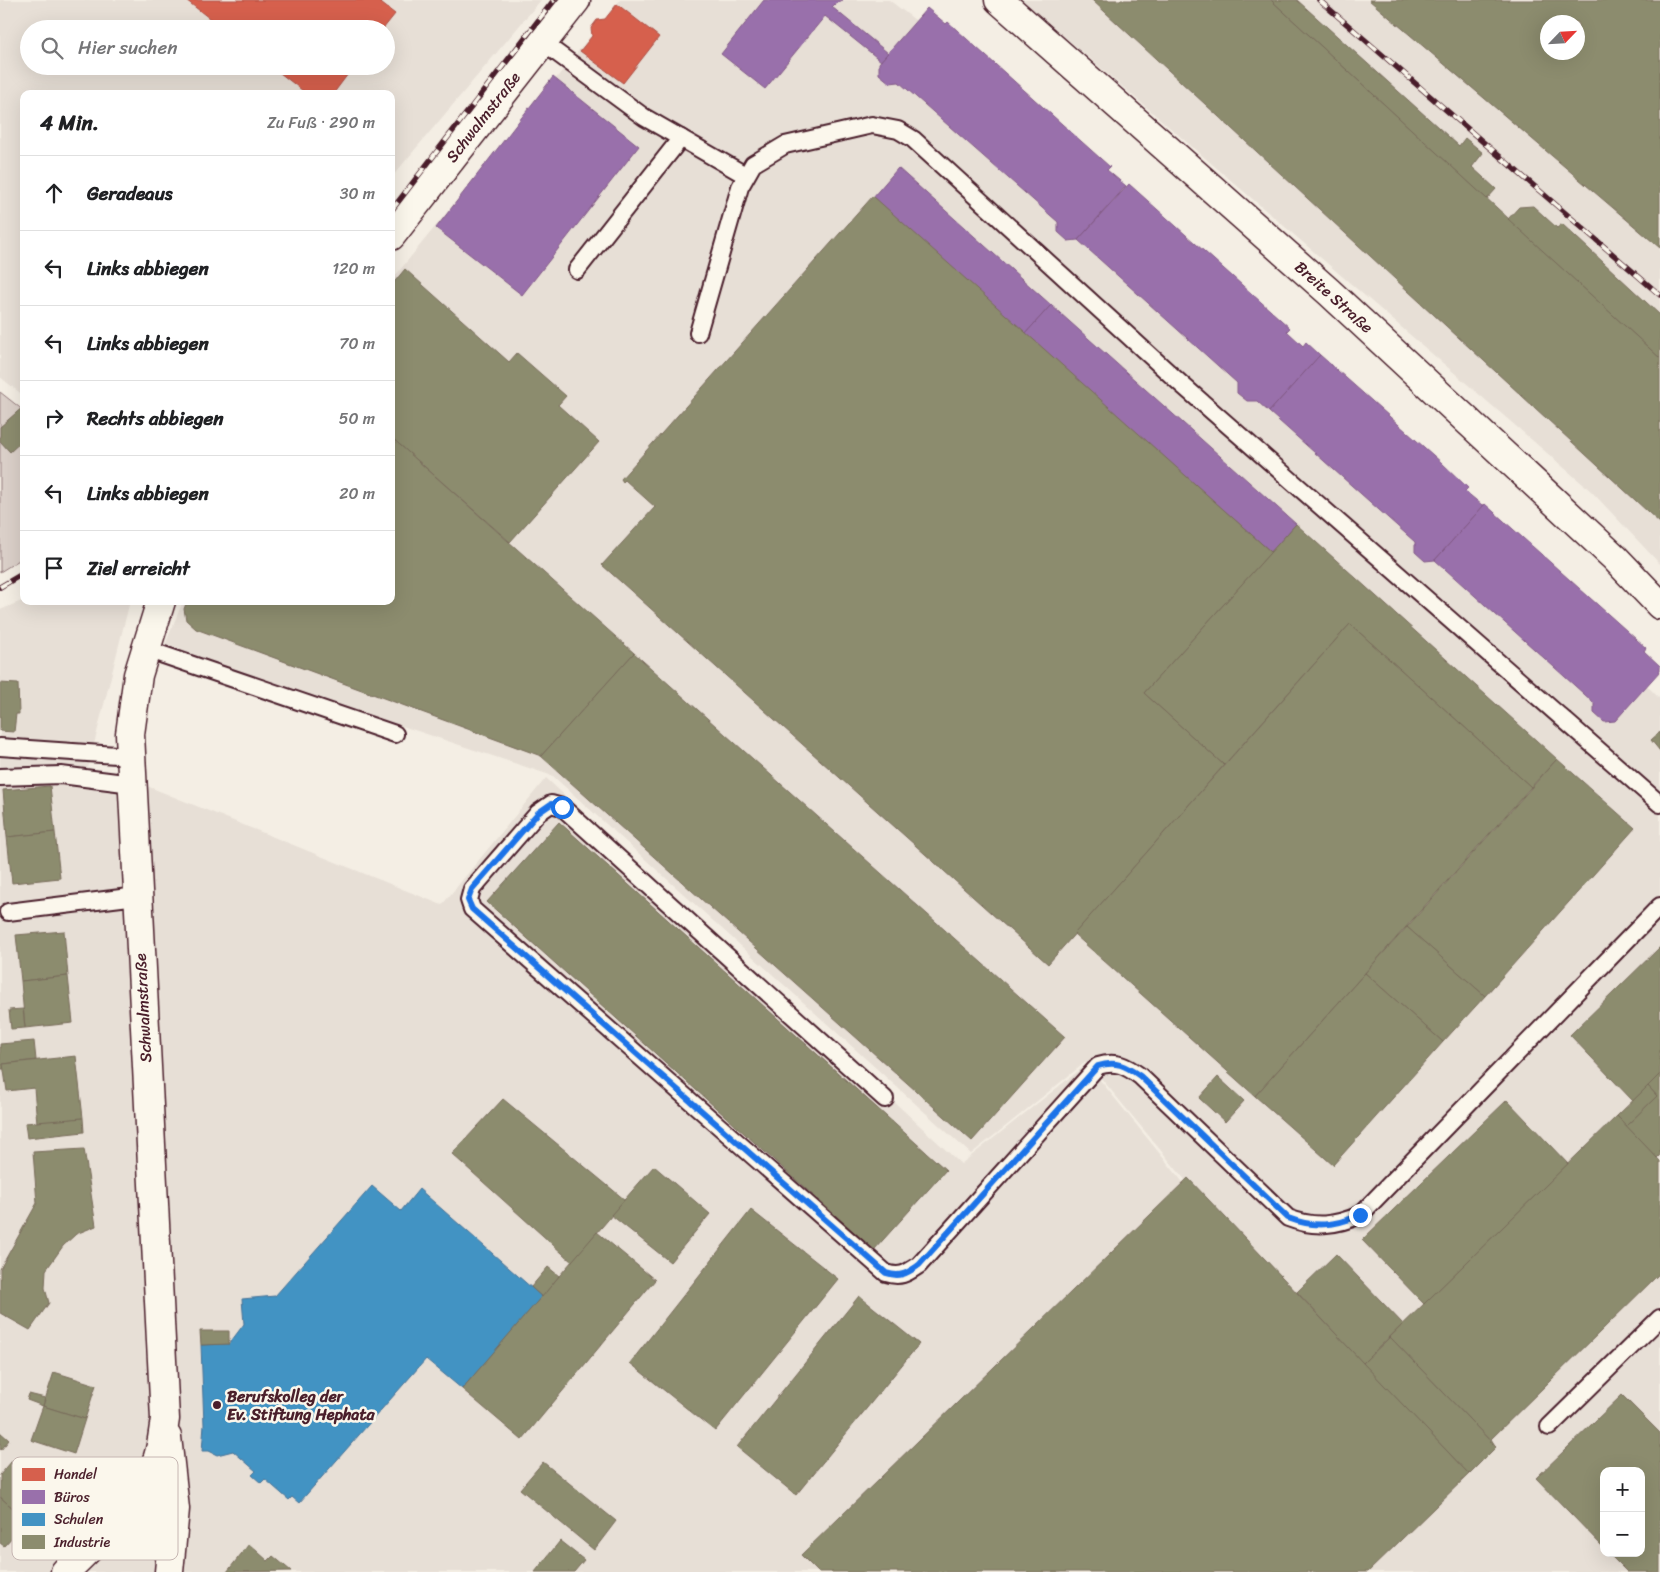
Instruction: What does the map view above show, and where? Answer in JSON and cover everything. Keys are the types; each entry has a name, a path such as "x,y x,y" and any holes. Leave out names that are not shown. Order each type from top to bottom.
{"street":[{"name":"Schwalmstraße","path":"395,231 576,0"},
{"name":"Breite Straße","path":"999,0 1329,292 1615,558 1660,604"},
{"name":"Schwalmstraße","path":"160,605 138,675 130,734 165,1419 169,1457"},
{"name":"Schwalmstraße","path":"158,1457 165,1419"},
{"name":"Schwalmstraße","path":"65,1572 77,1560"}],"lane":[{"path":"542,42 644,117 745,175"},
{"path":"698,333 740,187 745,175 753,164 785,145 872,125 898,130 914,139 1180,384 1660,804"},
{"path":"577,270 681,138"},
{"path":"146,650 395,734"},
{"path":"0,747 131,756"},
{"path":"0,777 61,776 132,784"},
{"path":"884,1099 562,807 551,804 538,813 472,889 468,900 472,909 886,1273 894,1276 905,1275 919,1265 1098,1066 1109,1062 1125,1065 1140,1076 1288,1218 1306,1225 1322,1226 1344,1223 1360,1215 1660,906"},
{"path":"8,912 137,896"},
{"path":"1549,1427 1660,1318"}],"shaded area":[{"path":"0,0 541,0 395,173 395,90 20,90 20,393 0,377"},
{"path":"620,0 889,0 919,23 1495,532 1660,699 1660,1079 1351,1381 1087,1061 971,1154 553,776 164,647 181,605 395,605 395,276"},
{"path":"1022,0 1660,0 1660,564 1591,491"},
{"path":"0,392 20,408 20,560 0,572"},
{"path":"20,602 20,605 129,605 88,768 137,782 442,905 546,778 961,1164 1087,1064 1350,1388 1660,1082 1660,1572 0,1572 0,610"}],"building: Handel":[{"path":"186,0 377,0 395,14 390,20 212,20"},
{"path":"617,4 659,37 623,83 580,51 592,36 591,28 597,20 605,19"},
{"path":"283,75 347,75 336,90 302,90"}],"building: Büros":[{"path":"764,0 843,0 832,7 888,53 881,61 825,16 765,89 721,54"},
{"path":"927,8 946,24 948,22 1110,167 1107,170 1126,186 1078,240 1068,241 1058,232 1058,222 899,82 890,83 879,74 879,63"},
{"path":"553,77 639,146 522,295 436,228"},
{"path":"898,168 1051,305 1025,334 873,197"},
{"path":"1129,184 1290,328 1287,331 1303,346 1306,342 1320,355 1269,412 1257,401 1247,401 1237,393 1237,383 1078,240"},
{"path":"1051,305 1296,524 1271,552 1025,334"},
{"path":"1320,355 1442,463 1468,488 1465,491 1482,505 1485,504 1435,560 1425,561 1415,552 1415,542 1269,412"},
{"path":"1485,504 1646,648 1644,651 1660,666 1660,671 1615,721 1604,722 1594,713 1594,703 1435,560"}],"building: Schulen":[{"path":"372,1186 401,1211 419,1189 542,1297 462,1389 426,1359 299,1503 292,1497 289,1500 265,1479 261,1483 252,1475 256,1471 233,1451 217,1455 209,1451 202,1451 204,1425 201,1345 229,1344 244,1324 242,1299 275,1296"}],"building: Industrie":[{"path":"1092,0 1271,0 1660,358 1660,523"},
{"path":"1271,0 1297,0 1459,146 1465,138 1483,153 1472,167 1496,189 1487,199"},
{"path":"1369,0 1660,0 1660,248"},
{"path":"873,196 1271,552 1144,693 1224,765 1048,964 602,565 655,507 625,480 623,482 621,479"},
{"path":"1533,206 1557,228 1562,224 1660,315 1660,358 1508,219 1519,207"},
{"path":"405,269 509,362 517,353 566,396 558,405 599,442 510,542 395,441 395,281"},
{"path":"20,410 20,443 10,452 0,441 0,427"},
{"path":"395,441 634,653 541,756 196,629 186,620 184,609 186,605 395,605"},
{"path":"1296,524 1557,759 1531,787 1350,624 1224,765 1144,693"},
{"path":"1350,624 1531,787 1255,1096 1074,934"},
{"path":"634,653 1065,1037 972,1141 541,756"},
{"path":"0,683 18,684 19,714 16,714 14,732 0,731"},
{"path":"1660,732 1660,751 1651,740"},
{"path":"1557,759 1635,828 1485,996 1407,927"},
{"path":"50,786 55,832 7,837 3,790"},
{"path":"559,822 946,1170 874,1250 487,902"},
{"path":"55,832 60,878 12,883 7,837"},
{"path":"1407,927 1485,996 1443,1042 1365,973"},
{"path":"64,931 68,976 21,981 16,935"},
{"path":"1660,947 1660,1074 1633,1101 1570,1035"},
{"path":"1365,973 1443,1042 1333,1165 1255,1096"},
{"path":"68,976 73,1023 25,1028 21,981"},
{"path":"23,1009 25,1028 11,1029 9,1010"},
{"path":"34,1041 36,1060 3,1064 4,1069 0,1069 0,1044"},
{"path":"76,1056 83,1118 37,1123 34,1088 7,1091 3,1064"},
{"path":"1660,1074 1660,1155 1657,1158 1626,1126 1657,1096 1648,1086"},
{"path":"1218,1077 1244,1101 1225,1122 1199,1098"},
{"path":"1648,1086 1657,1096 1626,1126 1617,1116"},
{"path":"503,1099 625,1200 572,1262 452,1154"},
{"path":"1507,1100 1568,1164 1424,1304 1362,1240"},
{"path":"1617,1116 1660,1161 1660,1273 1491,1439 1496,1447 1390,1337"},
{"path":"83,1118 84,1132 27,1138 25,1123"},
{"path":"84,1149 96,1226 76,1234 63,1246 46,1270 45,1288 49,1303 30,1330 0,1313 0,1269 37,1203 33,1152"},
{"path":"654,1166 710,1214 670,1262 611,1215"},
{"path":"1188,1178 1469,1474 1368,1572 818,1572 801,1555"},
{"path":"751,1210 838,1279 715,1431 630,1363"},
{"path":"597,1232 655,1280 522,1440 462,1389"},
{"path":"1336,1254 1403,1324 1363,1363 1297,1292"},
{"path":"548,1267 559,1276 542,1297 531,1287"},
{"path":"859,1296 919,1344 796,1495 737,1447"},
{"path":"200,1331 229,1331 229,1344 201,1345"},
{"path":"1390,1337 1496,1447 1469,1474 1363,1363"},
{"path":"54,1372 96,1385 85,1419 43,1406"},
{"path":"29,1394 45,1398 43,1406 27,1400"},
{"path":"1622,1395 1660,1433 1660,1572 1627,1572 1612,1557 1645,1557 1645,1467 1600,1467 1600,1544 1536,1478"},
{"path":"43,1406 85,1419 74,1454 31,1440"},
{"path":"0,1432 9,1440 1,1450 0,1449"},
{"path":"12,1461 12,1507 0,1497 0,1475"},
{"path":"543,1462 616,1521 594,1550 520,1489"},
{"path":"0,1497 12,1507 12,1537 4,1546 0,1543"},
{"path":"560,1541 584,1560 574,1572 535,1572"},
{"path":"249,1544 268,1561 273,1556 291,1571 227,1572"}],"railway":[{"path":"395,206 554,0"},
{"path":"1319,0 1660,295"},
{"path":"0,587 20,575"}],"place":[{"name":"Berufskolleg der Ev. Stiftung Hephata","path":"217,1405"}],"route":[{"path":"562,807 551,804 544,807 538,813 472,889 468,900 472,909 886,1273 894,1276 905,1275 919,1265 1098,1066 1109,1062 1125,1065 1140,1076 1288,1218 1306,1225 1322,1226 1344,1223 1360,1215"}]}
